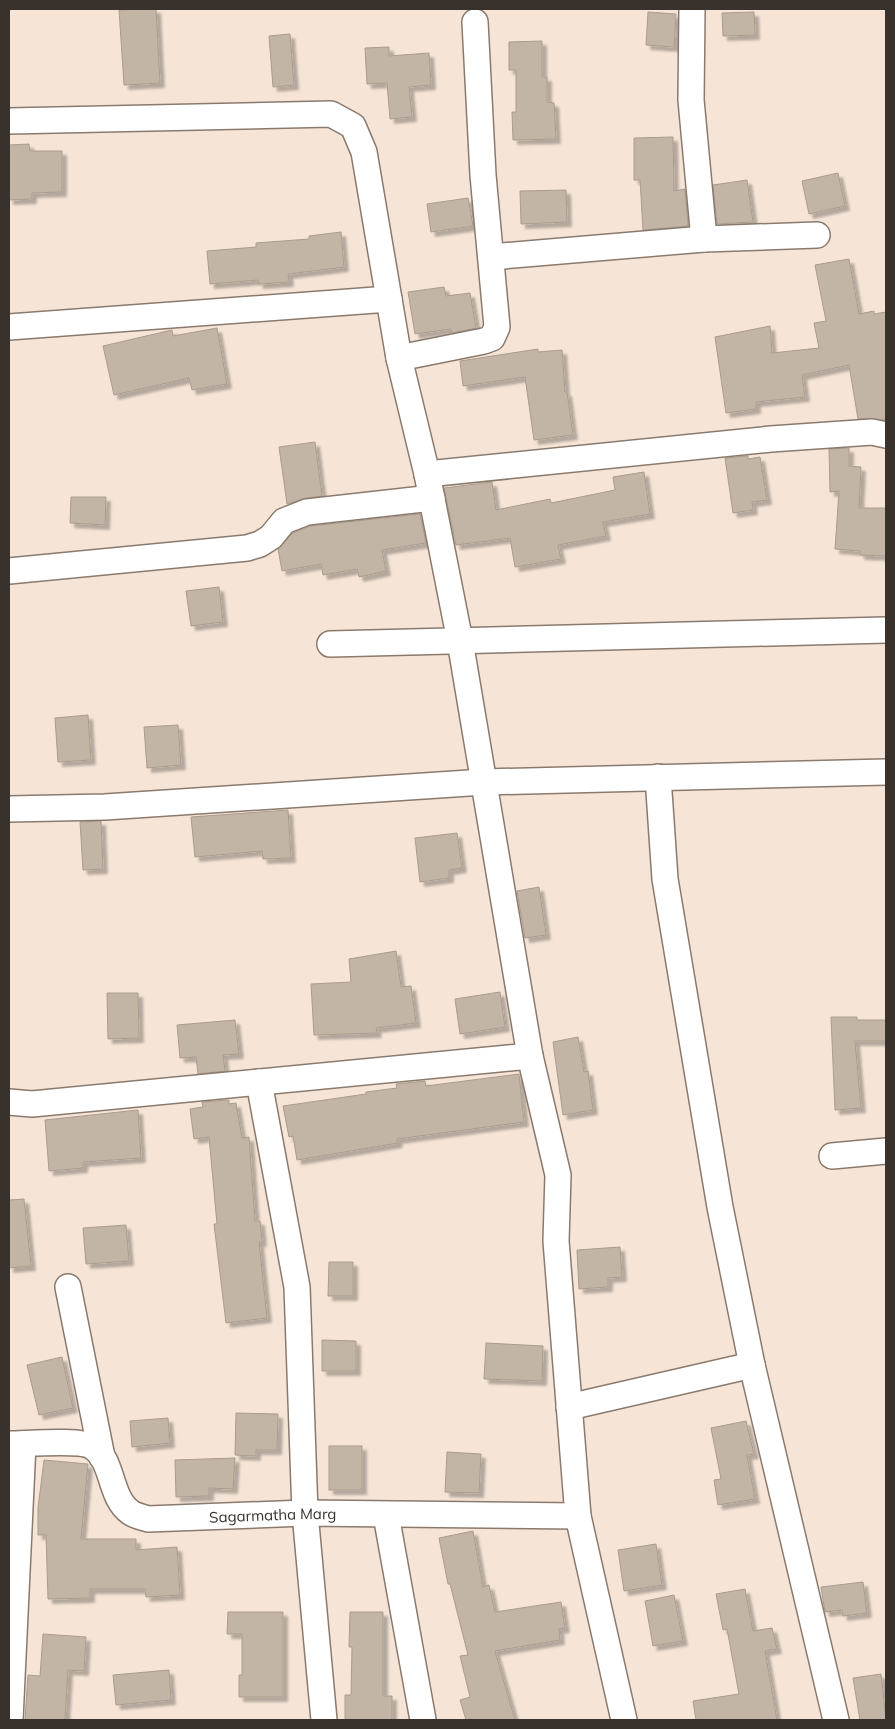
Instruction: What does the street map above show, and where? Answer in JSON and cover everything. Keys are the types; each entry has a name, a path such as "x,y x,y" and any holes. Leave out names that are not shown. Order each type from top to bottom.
{"street":[{"path":"692,9 691,100 704,239"},
{"path":"399,358 492,338 497,327 483,175 475,22"},
{"path":"9,121 331,114 353,126 364,152 399,358 427,474 460,641 530,1056 558,1175 556,1241 578,1516 624,1720"},
{"path":"491,256 704,239 817,235"},
{"path":"9,327 389,299"},
{"path":"427,474 771,439 872,432 886,435"},
{"path":"9,571 247,548 260,544 271,537 284,521 307,512 432,498"},
{"path":"330,644 886,630"},
{"path":"9,810 105,807 484,782 886,772"},
{"path":"658,778 665,879 720,1208 752,1366 836,1720"},
{"path":"9,1102 32,1104 530,1056"},
{"path":"259,1082 297,1287 305,1513 324,1720"},
{"path":"832,1156 886,1151"},
{"name":"Sagarmatha Marg","path":"68,1287 102,1457 120,1502 131,1513 148,1519 305,1513 578,1516"},
{"path":"569,1407 752,1366"},
{"path":"10,1720 16,1444 78,1443 92,1446 102,1457"},
{"path":"386,1515 423,1720"}],"building":[{"path":"156,9 160,83 124,85 119,10"},
{"path":"648,12 676,14 674,47 646,45"},
{"path":"754,12 755,35 723,36 722,13"},
{"path":"290,34 294,85 273,87 269,36"},
{"path":"542,41 542,77 547,77 547,102 554,103 556,139 513,140 512,112 516,112 516,70 509,70 509,42"},
{"path":"389,47 389,56 429,53 431,85 409,87 412,117 390,119 387,83 367,84 365,48"},
{"path":"673,137 674,191 685,189 688,226 643,230 640,180 634,180 634,138"},
{"path":"29,144 30,151 62,151 62,192 32,193 32,199 9,200 9,145"},
{"path":"838,173 845,206 809,214 802,181"},
{"path":"747,180 753,222 717,224 713,185"},
{"path":"566,190 567,222 521,224 520,191"},
{"path":"468,198 473,226 431,232 427,204"},
{"path":"341,232 344,267 288,274 289,282 259,284 258,280 210,284 207,251 256,247 256,243 309,239 309,236"},
{"path":"849,259 859,314 874,311 874,314 886,312 886,420 858,419 849,365 802,375 805,397 756,402 756,409 726,413 715,337 770,326 772,353 819,348 814,323 826,321 815,265"},
{"path":"444,287 446,296 470,293 476,328 452,333 451,329 415,334 408,292"},
{"path":"217,328 227,384 192,390 189,378 114,395 103,346 172,330 173,336"},
{"path":"538,349 538,352 562,350 565,392 567,392 573,435 534,440 525,377 463,386 460,361"},
{"path":"315,442 322,496 302,499 287,504 279,447"},
{"path":"849,448 849,466 861,467 859,508 886,508 886,556 860,555 860,551 835,549 839,491 830,492 829,449"},
{"path":"748,456 748,459 760,457 767,500 752,502 753,510 733,513 725,458"},
{"path":"644,472 650,514 603,522 606,536 558,545 561,559 515,567 510,538 456,545 444,488 492,482 496,510 550,499 551,503 615,490 613,477"},
{"path":"71,497 106,497 105,525 70,523"},
{"path":"420,514 426,543 382,550 386,571 359,577 357,569 323,575 321,564 282,571 278,549 293,533 310,526"},
{"path":"219,587 223,622 191,626 186,591"},
{"path":"88,715 91,760 58,762 55,718"},
{"path":"178,725 181,765 147,768 144,727"},
{"path":"288,810 291,858 263,859 262,851 195,857 191,817"},
{"path":"101,821 103,869 83,870 80,822"},
{"path":"457,833 462,868 449,870 449,878 420,882 415,838"},
{"path":"539,887 546,935 525,938 517,891"},
{"path":"396,951 401,987 411,986 416,1023 376,1028 377,1033 314,1035 311,984 351,982 349,959"},
{"path":"500,992 505,1027 460,1034 455,999"},
{"path":"107,993 138,993 139,1038 108,1039"},
{"path":"831,1017 857,1017 857,1020 886,1020 886,1041 855,1041 861,1108 835,1110"},
{"path":"235,1020 239,1054 223,1055 225,1071 198,1074 196,1057 180,1058 177,1025"},
{"path":"578,1037 584,1072 588,1071 593,1110 563,1115 553,1042"},
{"path":"519,1074 524,1122 397,1139 398,1143 297,1160 293,1136 289,1137 283,1106 397,1088 396,1084 425,1081 426,1086"},
{"path":"229,1100 229,1104 236,1103 242,1138 249,1137 255,1221 260,1221 262,1242 259,1242 267,1318 226,1323 214,1224 217,1224 209,1137 194,1139 190,1109 203,1107 202,1102"},
{"path":"138,1110 141,1158 83,1162 83,1168 49,1171 45,1120"},
{"path":"24,1199 31,1266 9,1268 9,1200"},
{"path":"126,1225 129,1261 86,1264 83,1228"},
{"path":"620,1247 622,1277 608,1278 608,1287 579,1289 577,1250"},
{"path":"329,1262 353,1262 353,1296 328,1296"},
{"path":"322,1340 356,1341 356,1371 322,1371"},
{"path":"486,1343 543,1346 542,1381 484,1379"},
{"path":"62,1357 73,1408 39,1415 27,1365"},
{"path":"236,1413 278,1414 277,1450 256,1450 256,1456 235,1455"},
{"path":"168,1418 170,1443 132,1447 130,1421"},
{"path":"746,1421 754,1454 747,1455 755,1499 718,1505 714,1480 721,1479 711,1428"},
{"path":"329,1446 362,1446 362,1490 329,1490"},
{"path":"447,1452 481,1454 479,1493 445,1492"},
{"path":"235,1458 233,1489 209,1488 209,1496 176,1497 175,1460"},
{"path":"44,1460 88,1464 81,1539 136,1539 136,1550 177,1547 180,1595 146,1597 145,1589 90,1589 90,1598 48,1599 46,1535 38,1535 38,1508"},
{"path":"473,1531 483,1587 489,1585 495,1612 561,1602 565,1628 559,1629 560,1640 495,1651 515,1720 466,1720 460,1700 470,1697 460,1656 468,1655 450,1584 448,1584 439,1538"},
{"path":"656,1544 662,1585 624,1591 618,1550"},
{"path":"863,1582 867,1613 843,1616 842,1610 825,1612 821,1587"},
{"path":"745,1589 753,1631 772,1628 777,1649 765,1651 777,1720 696,1720 693,1701 739,1694 727,1629 723,1630 716,1594"},
{"path":"674,1595 683,1641 653,1646 645,1601"},
{"path":"228,1612 283,1612 283,1697 239,1697 239,1675 242,1675 242,1634 227,1634"},
{"path":"350,1612 383,1612 383,1696 392,1696 392,1720 345,1720 345,1695 351,1695 352,1647 349,1647"},
{"path":"43,1634 86,1637 84,1671 68,1670 65,1720 25,1720 28,1675 40,1676"},
{"path":"169,1670 171,1700 116,1705 113,1675"},
{"path":"881,1674 886,1720 860,1720 853,1678"}]}
